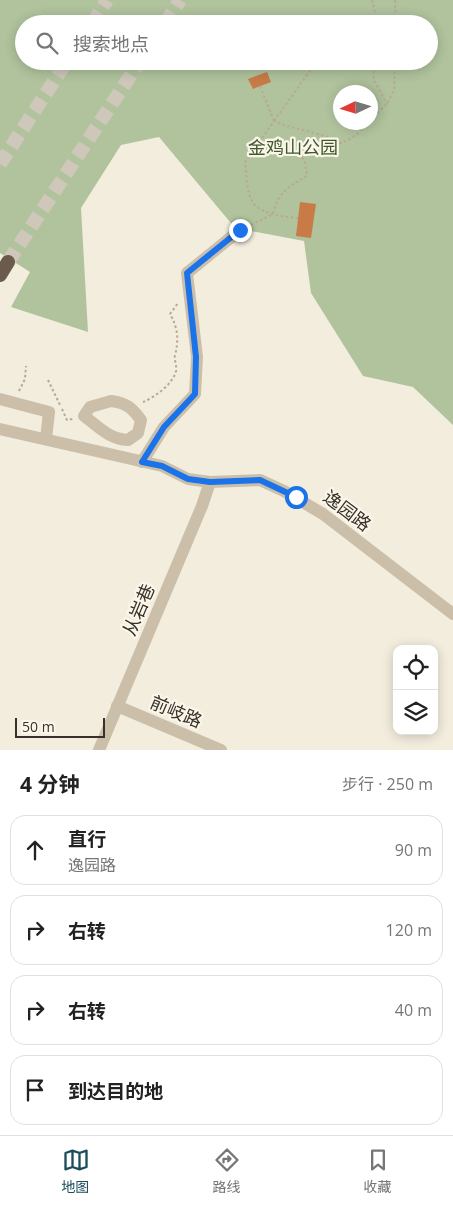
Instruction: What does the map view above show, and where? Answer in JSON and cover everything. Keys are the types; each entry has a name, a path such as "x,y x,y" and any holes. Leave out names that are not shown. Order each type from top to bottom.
{"highway":[{"path":"0,274 8,262"}],"street":[{"path":"142,462 164,427 195,394 196,357 187,273 240,230"},
{"path":"0,399 49,412 46,439"},
{"path":"112,401 124,402 134,410 141,420 138,433 128,440 118,439 105,434 84,416 90,407 112,401"},
{"name":"逸园路","path":"0,429 162,466 188,479 210,482 260,480 290,494 323,514 453,614"},
{"name":"从岩巷","path":"99,750 202,506 210,482"},
{"name":"前岐路","path":"118,706 221,750"}],"path":[{"path":"372,0 376,15"},
{"path":"395,0 396,15"},
{"path":"298,218 273,214 255,205 251,200 245,162 310,70"},
{"path":"373,70 374,80 387,104"},
{"path":"378,113 387,104 394,90 395,70"},
{"path":"260,86 274,121 286,126 330,136 342,144"},
{"path":"240,230 273,214 278,198 289,185 307,176 296,144 342,144 359,135 363,130"},
{"path":"134,410 159,393 174,379 176,368 175,356 179,340 170,314 175,304 190,298"},
{"path":"15,403 25,379 26,366"},
{"path":"48,380 67,420 84,416"}],"green space":[{"name":"金鸡山公园","path":"0,0 453,0 453,425 413,387 363,376 311,293 304,241 235,228 159,137 121,145 81,208 88,332 11,307 30,272 0,253"}],"building":[{"path":"267,72 271,82 253,89 248,79"},
{"path":"300,202 316,204 311,238 296,236"}],"tunnel":[{"path":"98,15 107,0"},
{"path":"171,15 180,0"},
{"path":"0,164 61,70"},
{"path":"8,262 134,70"}],"route":[{"path":"240,230 187,273 196,357 195,394 164,427 142,462 162,466 188,479 210,482 260,480 296,497"}]}
